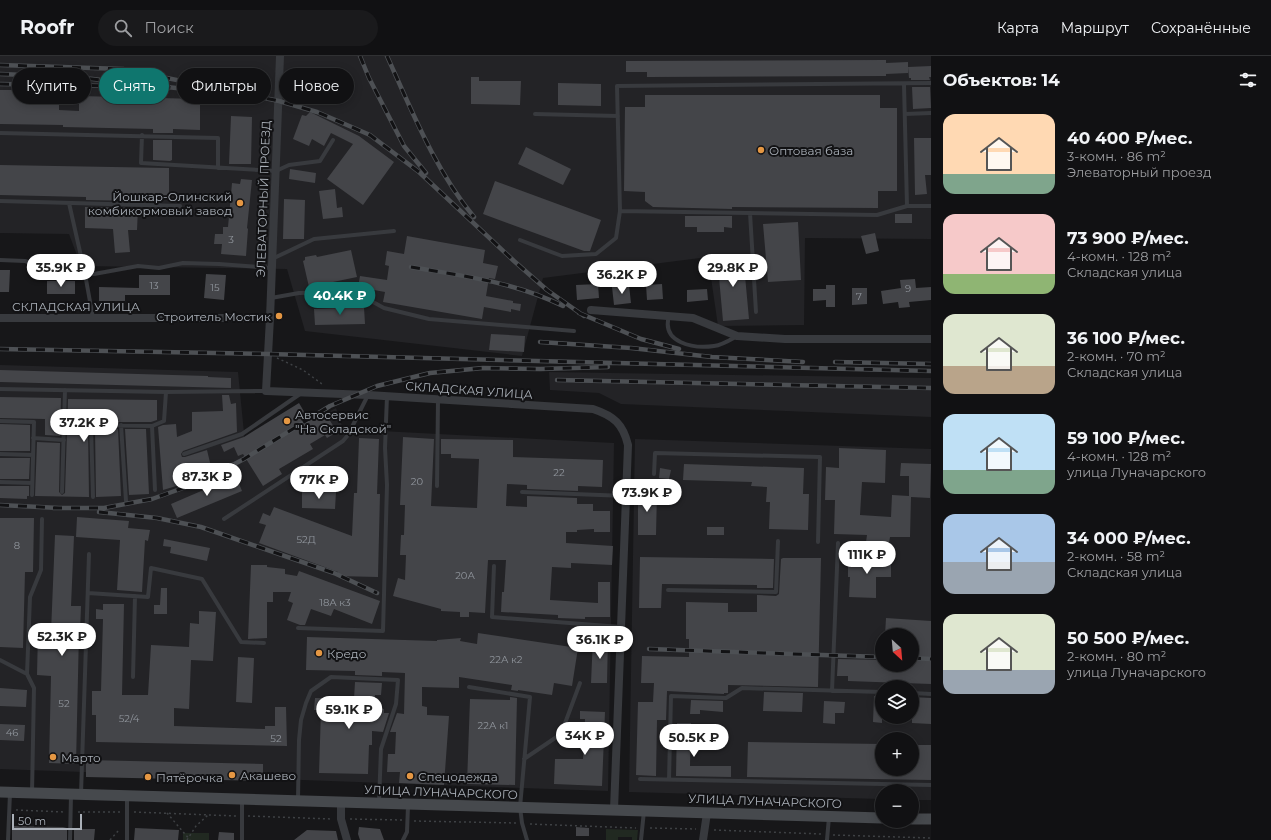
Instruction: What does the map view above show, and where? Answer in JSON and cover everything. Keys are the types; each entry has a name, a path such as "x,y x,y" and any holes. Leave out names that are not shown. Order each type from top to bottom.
{"main road":[{"name":"УЛИЦА ЛУНАЧАРСКОГО","path":"5,792 875,818"},
{"path":"919,819 931,819"}],"street":[{"name":"ЭЛЕВАТОРНЫЙ ПРОЕЗД","path":"270,318 280,56"},
{"path":"591,310 693,318 737,336 785,339 931,339"},
{"name":"СКЛАДСКАЯ УЛИЦА","path":"0,318 270,318"},
{"path":"266,391 270,318"},
{"name":"СКЛАДСКАЯ УЛИЦА","path":"266,391 387,396 593,409 604,412 621,425 628,445 614,810"},
{"path":"341,802 341,819 347,840"},
{"path":"703,840 707,813"}],"lane":[{"path":"520,240 562,256 596,254 616,238 620,211 617,86 931,84"},
{"path":"904,85 907,206"},
{"path":"904,114 931,113"},
{"path":"535,114 618,116"},
{"path":"0,133 142,135 218,138 218,168"},
{"path":"142,135 141,163 276,171 289,165 320,161 333,140"},
{"path":"0,201 180,206"},
{"path":"69,203 93,318"},
{"path":"620,211 877,215 907,206 931,206"},
{"path":"750,213 756,312"},
{"path":"272,259 314,239 394,231"},
{"path":"0,260 25,261 61,273 85,274 113,272 138,266 159,268 184,263 272,268"},
{"path":"270,298 299,293 342,292 362,296 384,308 428,319 574,331"},
{"path":"669,316 667,322 668,331 673,338 682,343 704,347 716,346 737,336"},
{"path":"0,388 166,392 266,391"},
{"path":"62,492 65,390"},
{"path":"93,496 91,425 152,426 164,421 166,392"},
{"path":"184,454 242,434 302,392"},
{"path":"224,518 343,441 348,435 368,395"},
{"path":"298,628 383,631 388,485 385,448 387,396"},
{"path":"437,486 438,400"},
{"path":"0,421 34,422 32,495"},
{"path":"122,425 126,501"},
{"path":"152,426 155,490"},
{"path":"33,438 64,440"},
{"path":"654,474 655,453 820,457 818,542"},
{"path":"0,454 33,455"},
{"path":"0,482 32,483"},
{"path":"522,492 626,496"},
{"path":"32,793 34,688 27,674 30,598 41,570 42,519"},
{"path":"668,590 776,592 778,541"},
{"path":"832,691 838,542"},
{"path":"70,840 70,812 76,794 89,554"},
{"path":"494,566 492,617 621,628"},
{"path":"88,592 148,597 151,568 202,579 241,642 264,643"},
{"path":"133,677 135,596"},
{"path":"0,660 27,674"},
{"path":"298,801 299,740 303,714 311,691 331,677 398,680 396,704 381,749 379,803"},
{"path":"524,759 561,734 580,683"},
{"path":"469,687 530,698 520,807 522,823 527,840"},
{"path":"669,780 671,696 726,698 742,688 875,692"},
{"path":"919,693 931,694"},
{"path":"640,779 931,785"},
{"path":"5,792 9,810 8,840"},
{"path":"127,840 128,796"},
{"path":"242,799 242,840"},
{"path":"403,840 407,832 408,804"},
{"path":"641,840 644,811"},
{"path":"827,840 829,816"}],"path":[{"path":"268,354 303,370 336,394"},
{"path":"9,810 522,823 931,838"},
{"path":"167,814 188,839 196,826 208,815"},
{"path":"110,840 127,821"}],"shaded area":[{"path":"0,56 931,56 931,239 805,238 804,325 718,326 708,257 543,278 522,356 305,331 287,269 81,266 69,234 0,233"},
{"path":"0,365 238,372 246,453 336,408 343,429 614,443 608,791 0,769"},
{"path":"549,372 931,378 931,417 621,404 599,393 550,390"},
{"path":"635,439 931,449 931,800 919,800 919,784 875,784 875,799 629,792"},
{"path":"606,829 638,830 637,840 632,840 632,837 618,837 618,840 606,840"},
{"path":"183,833 209,833 209,840 183,840"}],"building":[{"path":"886,60 886,63 908,62 908,73 886,74 886,76 647,77 647,72 626,72 626,61"},
{"path":"931,66 931,77 929,77 930,80 911,80 911,78 909,78 908,67"},
{"path":"471,77 479,77 479,81 521,81 520,105 471,104"},
{"path":"558,83 601,84 601,106 558,105"},
{"path":"912,87 930,87 931,108 913,109"},
{"path":"0,90 12,90 12,104 59,104 59,110 79,111 79,104 91,104 91,96 99,96 99,104 169,104 169,98 177,98 177,104 200,104 200,130 173,129 173,133 153,133 153,129 0,124"},
{"name":"Оптовая база","path":"645,95 880,95 880,108 897,108 897,191 878,191 878,208 732,207 732,209 653,207 645,201 645,192 624,191 625,107 645,107"},
{"path":"310,112 359,136 394,162 363,205 327,179 353,144 331,133 324,146 312,139 309,146 293,139 302,115 306,116"},
{"path":"231,116 252,117 251,164 229,164"},
{"path":"914,138 931,138 931,175 925,175 927,194 915,195"},
{"path":"153,140 172,140 172,160 153,160"},
{"path":"526,147 571,169 563,185 518,164"},
{"path":"0,165 169,168 169,199 138,198 138,201 86,200 86,197 0,195"},
{"path":"290,169 316,173 315,183 289,179"},
{"path":"241,179 252,180 247,228 246,256 221,254 222,244 214,244 215,234 223,234 223,227 228,227 232,183 240,184"},
{"path":"495,181 601,220 590,251 584,251 483,214"},
{"path":"335,189 337,208 342,207 343,217 323,219 319,191"},
{"path":"284,199 305,200 304,239 283,239"},
{"path":"85,207 138,208 137,230 128,230 130,252 115,253 113,229 85,228"},
{"path":"895,214 912,214 912,223 895,223"},
{"path":"685,216 732,216 732,228 724,227 724,232 697,232 697,227 685,227"},
{"path":"798,222 801,280 768,282 763,224"},
{"path":"875,233 879,251 866,254 861,236"},
{"path":"407,236 485,250 483,263 498,266 495,279 489,278 486,296 521,304 520,311 511,309 511,312 484,307 482,319 383,302 385,292 358,287 360,276 387,280 389,266 385,265 387,251 404,254"},
{"path":"351,250 357,277 309,287 303,261 305,260 305,257 316,255 317,257"},
{"path":"743,254 749,319 723,321 717,256"},
{"path":"0,270 10,270 9,292 0,292"},
{"path":"206,274 226,275 224,300 204,298"},
{"path":"139,275 170,275 170,295 125,295 125,301 99,301 99,287 139,288"},
{"path":"915,279 916,288 931,287 931,300 909,302 910,307 899,308 898,302 883,304 881,291 901,288 900,280"},
{"path":"47,281 75,281 75,294 47,294"},
{"path":"598,284 599,298 577,300 576,285"},
{"path":"662,284 663,299 647,300 646,285"},
{"path":"629,285 631,303 614,305 612,287"},
{"path":"826,285 835,285 835,307 826,307 826,300 813,301 813,289 826,289"},
{"path":"852,288 867,288 867,304 852,305"},
{"path":"707,289 708,300 687,302 687,290"},
{"path":"364,307 365,324 315,325 314,309"},
{"path":"491,334 525,336 524,352 489,350"},
{"path":"0,370 208,376 231,378 231,388 0,382"},
{"path":"222,395 229,395 231,404 236,403 237,432 183,451 181,454 182,457 185,457 207,450 213,475 163,490 158,427 176,424 177,437 192,431 192,412 223,411"},
{"path":"0,397 61,398 60,436 45,435 45,419 0,418"},
{"path":"68,399 157,400 157,420 151,422 89,422 89,497 35,496 37,442 60,443 59,492 62,495 65,493"},
{"path":"299,403 309,420 324,411 337,432 327,438 325,435 310,444 313,449 279,469 282,474 263,486 243,454 238,456 234,447 224,452 221,445 244,437"},
{"path":"0,424 30,425 30,451 0,451"},
{"path":"95,429 118,429 121,496 96,497"},
{"path":"125,429 146,429 149,494 129,495"},
{"path":"403,437 434,439 431,506 477,508 479,459 451,458 451,454 441,454 441,439 513,440 513,457 603,460 602,487 578,486 578,491 527,489 527,485 507,484 506,506 527,507 527,496 577,498 577,504 593,504 593,511 610,511 610,532 594,532 594,529 566,532 566,543 613,546 612,565 571,563 571,568 552,567 550,600 598,603 598,582 610,582 610,617 585,617 585,619 558,618 558,615 501,612 506,560 488,560 485,613 469,612 469,617 460,617 460,612 441,611 441,609 393,596 398,578 405,580 406,555 400,555 401,535 404,535 405,505 400,505"},
{"path":"359,438 379,439 377,494 380,494 378,577 337,576 338,572 259,543 266,525 259,523 263,513 270,516 274,507 352,536 354,493 357,493"},
{"path":"839,448 886,450 885,483 862,482 860,515 891,517 892,495 909,496 909,476 900,476 901,463 931,464 930,498 911,497 910,537 890,537 889,543 866,542 867,535 834,534 835,500 825,500 826,467 839,468"},
{"path":"0,458 30,458 29,479 0,479"},
{"path":"684,464 804,468 803,494 809,494 808,530 769,529 770,502 766,502 767,487 751,486 752,482 683,480"},
{"path":"660,468 671,470 669,479 659,478"},
{"path":"236,476 242,491 177,518 171,504"},
{"path":"656,480 665,481 663,492 654,491"},
{"path":"0,486 29,486 29,496 27,496 27,499 0,498"},
{"path":"302,491 336,492 335,509 302,508"},
{"path":"638,492 657,492 656,535 638,535"},
{"path":"77,517 129,521 128,528 150,530 148,541 145,540 142,592 117,590 120,540 76,537"},
{"path":"0,518 34,518 33,572 25,572 23,648 0,647"},
{"path":"707,527 724,527 724,535 707,535"},
{"path":"55,535 74,536 71,606 81,606 76,764 49,763 51,676 37,675 38,631 51,632"},
{"path":"164,539 210,548 207,561 170,553 171,547 163,546"},
{"path":"848,556 891,557 891,577 876,577 876,598 849,597 850,577 848,577"},
{"path":"640,557 774,559 773,588 757,588 757,585 662,584 661,608 639,608"},
{"path":"821,558 818,687 728,685 728,693 724,694 667,691 666,720 657,720 656,776 636,775 638,702 653,702 654,683 641,683 642,656 689,657 689,639 686,639 686,602 728,603 728,612 757,612 757,595 776,596 779,594 781,559"},
{"path":"251,565 267,565 267,567 285,569 285,574 297,576 299,571 380,601 372,624 334,609 331,616 311,609 305,625 300,625 287,620 293,603 288,601 291,592 273,592 273,602 267,602 267,638 248,639"},
{"path":"161,588 167,588 167,614 154,614 154,605 160,605"},
{"path":"103,604 124,604 122,695 148,695 151,645 189,647 190,623 199,624 199,611 216,612 213,661 191,660 189,709 174,708 174,726 265,729 265,726 275,726 275,707 286,707 287,746 96,742 96,715 92,715 92,691 101,691 103,619 96,619 96,609 103,610"},
{"path":"886,618 931,621 931,684 919,684 919,680 875,680 875,682 848,681 848,676 837,676 838,659 875,660 875,672 919,672 919,628 885,628"},
{"path":"478,633 578,648 572,686 554,683 552,695 511,690 512,685 459,677 459,688 422,687 422,706 427,707 427,715 449,716 444,785 399,783 400,772 387,772 388,754 395,754 396,732 390,732 397,713 404,714 405,673 382,672 382,676 355,675 355,671 306,670 307,637 437,641 461,638 460,641 477,644"},
{"path":"593,637 608,637 607,683 591,683"},
{"path":"238,657 254,658 252,703 236,702"},
{"path":"355,682 382,683 381,695 375,695 374,709 384,709 384,713 389,713 383,732 372,731 372,745 369,745 368,774 319,773 321,710 314,710 315,698 354,699"},
{"path":"0,688 27,690 26,707 0,706"},
{"path":"764,692 803,693 802,712 763,711"},
{"path":"874,696 875,722 873,722"},
{"path":"510,697 517,698 515,785 467,784 470,699 510,700"},
{"path":"919,697 931,698 931,724 919,723"},
{"path":"691,700 723,701 723,712 700,710 700,714 690,714"},
{"path":"824,701 845,702 844,713 835,713 835,724 823,723"},
{"path":"580,711 605,712 602,786 554,784 555,759 583,759 585,719 580,719"},
{"path":"677,723 691,723 690,766 731,766 731,777 676,776"},
{"path":"0,724 25,725 24,741 0,740"},
{"path":"748,742 875,744 875,776 919,776 919,745 931,745 931,780 747,777"},
{"path":"86,760 263,764 263,781 86,777"},
{"path":"12,826 67,828 67,840 12,840"},
{"path":"359,827 380,829 384,840 360,840 358,834"},
{"path":"576,827 589,828 589,836 576,836"},
{"path":"135,828 179,830 178,840 134,840"},
{"path":"74,829 95,829 94,840 74,840"},
{"path":"307,830 336,831 338,840 294,840"},
{"path":"219,832 234,833 234,840 218,840"}],"railway":[{"path":"360,56 369,78 404,146 426,173"},
{"path":"387,56 425,140 447,180 474,217"},
{"path":"0,65 123,69 279,101 317,112 370,135 419,172 547,290 584,316"},
{"path":"0,74 74,77 177,88"},
{"path":"0,84 99,86"},
{"path":"411,267 508,285 563,306"},
{"path":"579,313 641,339 679,349"},
{"path":"540,342 631,348 712,357 803,362"},
{"path":"0,349 268,354 931,371"},
{"path":"835,362 931,364"},
{"path":"53,508 104,508 152,499 200,482 244,459 330,406 377,386 430,373 483,368 540,369 608,367"},
{"path":"557,380 931,388"},
{"path":"0,505 59,508"},
{"path":"99,512 157,518 201,527 334,573 377,593"},
{"path":"649,649 875,657"},
{"path":"919,658 931,659"}],"place":[{"name":"Оптовая база","path":"761,150"},
{"name":"Йошкар-Олинский комбикормовый завод","path":"240,203"},
{"name":"Строитель Мостик","path":"279,316"},
{"name":"Автосервис \"На Складской\"","path":"287,421"},
{"name":"Кредо","path":"319,653"},
{"name":"Марто","path":"53,757"},
{"name":"Акашево","path":"232,775"},
{"name":"Спецодежда","path":"410,776"},
{"name":"Пятёрочка","path":"148,777"}]}
